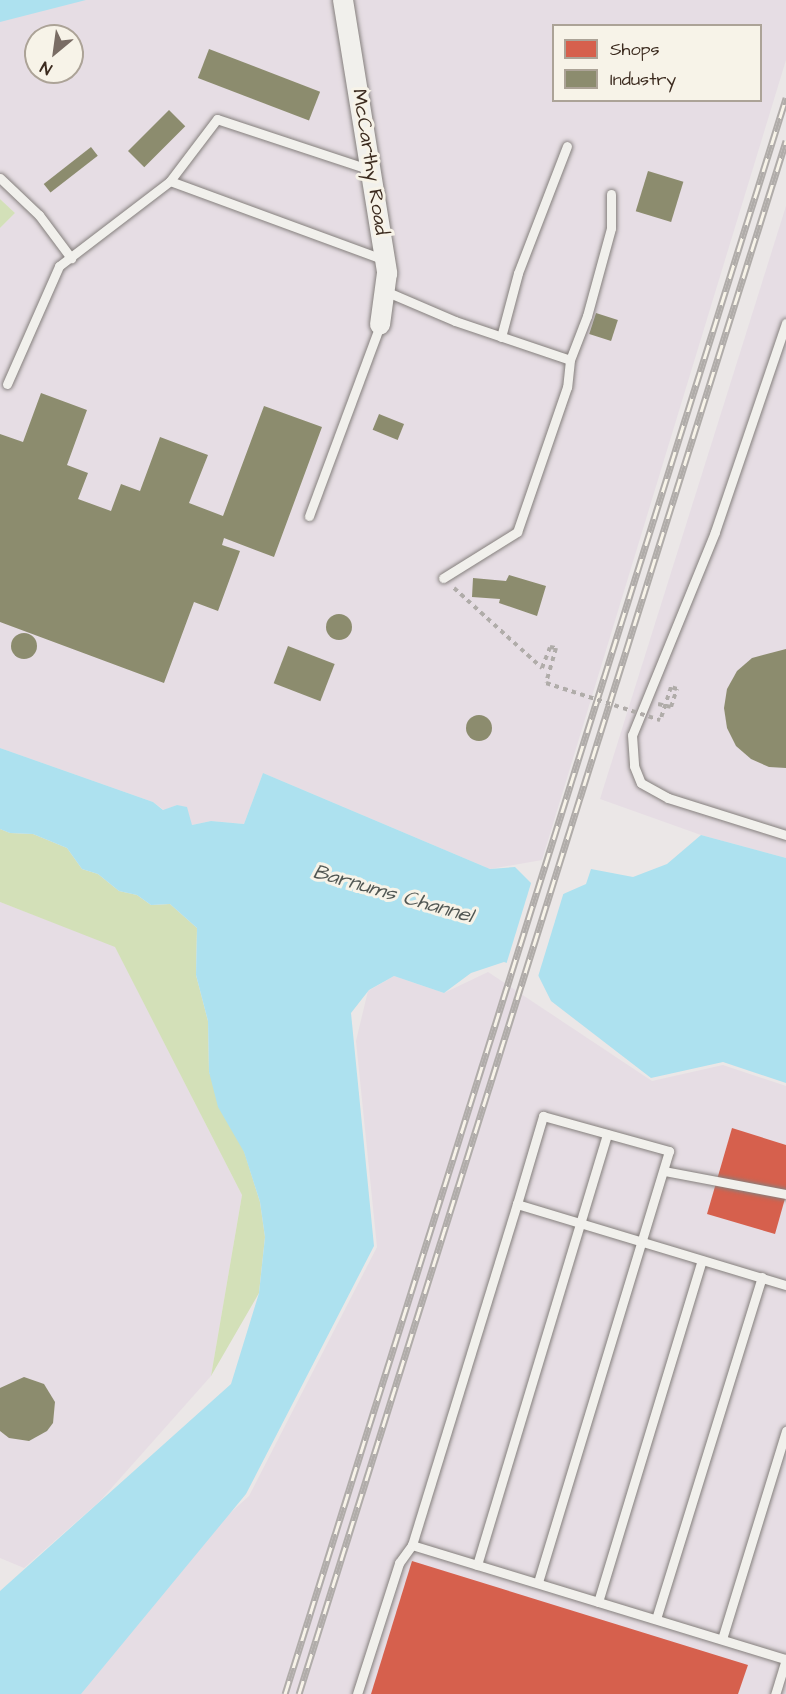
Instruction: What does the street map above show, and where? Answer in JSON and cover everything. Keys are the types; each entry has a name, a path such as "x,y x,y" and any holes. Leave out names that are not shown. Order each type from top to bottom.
{"street":[{"name":"McCarthy Road","path":"343,0 373,171 385,260 385,291 380,325"}],"lane":[{"path":"7,384 59,266 170,181 218,119 373,171"},
{"path":"501,337 518,273 567,146"},
{"path":"0,178 39,215 71,258"},
{"path":"170,181 385,260"},
{"path":"443,578 517,532 567,387 570,360 586,316 611,228 611,194"},
{"path":"385,291 501,337 570,360"},
{"path":"786,323 715,532 632,735 634,766 641,783 668,798 786,835"},
{"path":"309,516 380,325"},
{"path":"357,1694 399,1563 412,1545 543,1116 669,1151 538,1583"},
{"path":"477,1565 607,1134"},
{"path":"664,1171 786,1194"},
{"path":"517,1204 786,1284"},
{"path":"598,1602 702,1260"},
{"path":"657,1619 762,1277"},
{"path":"723,1639 786,1431"},
{"path":"412,1545 786,1658 775,1694"}],"path":[{"path":"443,578 542,668 550,647 556,648 546,683 660,720 671,687 677,689 671,707"}],"shaded area":[{"path":"0,0 786,0 786,60 542,860 490,869 263,773 244,824 211,821 192,825 177,805 164,810 153,802 0,748 0,228 15,213 0,199"},
{"path":"786,206 786,858 701,835 600,799"},
{"path":"0,902 115,946 242,1195 211,1376 100,1501 24,1568 0,1558"},
{"path":"488,972 652,1081 723,1065 786,1086 786,1694 56,1694 82,1647 249,1496 377,1247 356,1041 368,991 394,976 444,993"}],"green space":[{"path":"0,199 15,213 0,228"},
{"path":"0,829 10,833 33,834 67,848 82,869 98,874 119,891 137,895 151,905 170,904 197,928 196,975 208,1021 209,1072 244,1151 260,1202 265,1237 259,1293 211,1376 242,1195 115,947 0,902"}],"water":[{"path":"0,0 86,0 0,22"},
{"name":"Barnums Channel","path":"0,748 153,802 163,810 177,805 187,807 192,825 211,821 244,824 263,773 490,869 515,867 532,884 561,895 586,884 591,869 633,877 667,864 701,835 786,858 786,1083 723,1062 651,1078 551,1001 537,973 504,962 471,973 444,993 394,976 369,990 351,1013 374,1246 246,1494 81,1694 0,1694 0,1591 231,1384 259,1293 265,1237 260,1202 244,1152 218,1107 209,1072 208,1021 196,975 197,928 170,904 151,905 137,895 119,891 98,874 82,869 67,848 33,834 10,833 0,829"}],"pier":[{"path":"532,880 565,890 538,976 506,966"}],"building: Shops":[{"path":"732,1128 786,1145 786,1195 775,1234 707,1214"},
{"path":"412,1561 748,1665 738,1694 371,1694"}],"building: Industry":[{"path":"209,49 320,92 309,121 198,78"},
{"path":"169,110 185,126 144,167 128,151"},
{"path":"91,147 98,156 50,193 44,184"},
{"path":"648,171 683,182 671,222 636,211"},
{"path":"596,313 618,320 611,341 589,334"},
{"path":"41,393 87,410 67,465 88,473 78,499 111,511 121,484 140,491 160,437 208,455 189,503 223,516 264,406 322,427 274,557 224,538 222,545 240,551 218,611 194,602 164,683 0,622 0,434 23,442"},
{"path":"379,414 404,424 398,440 373,430"},
{"path":"509,575 546,586 537,616 499,603 500,599 472,597 473,578 506,581"},
{"path":"339,614 348,618 352,627 348,636 339,640 330,636 326,627 330,618"},
{"path":"24,633 33,637 37,646 33,655 24,659 15,655 11,646 15,637"},
{"path":"288,646 335,664 320,701 274,683"},
{"path":"786,649 786,768 769,767 751,759 736,746 727,728 724,708 727,689 737,671 752,658"},
{"path":"479,715 488,719 492,728 488,737 479,741 470,737 466,728 470,719"},
{"path":"24,1377 44,1384 55,1402 53,1423 47,1431 29,1441 9,1438 0,1431 0,1388"}],"railway":[{"path":"285,1694 786,98"},
{"path":"299,1694 786,141"}]}
